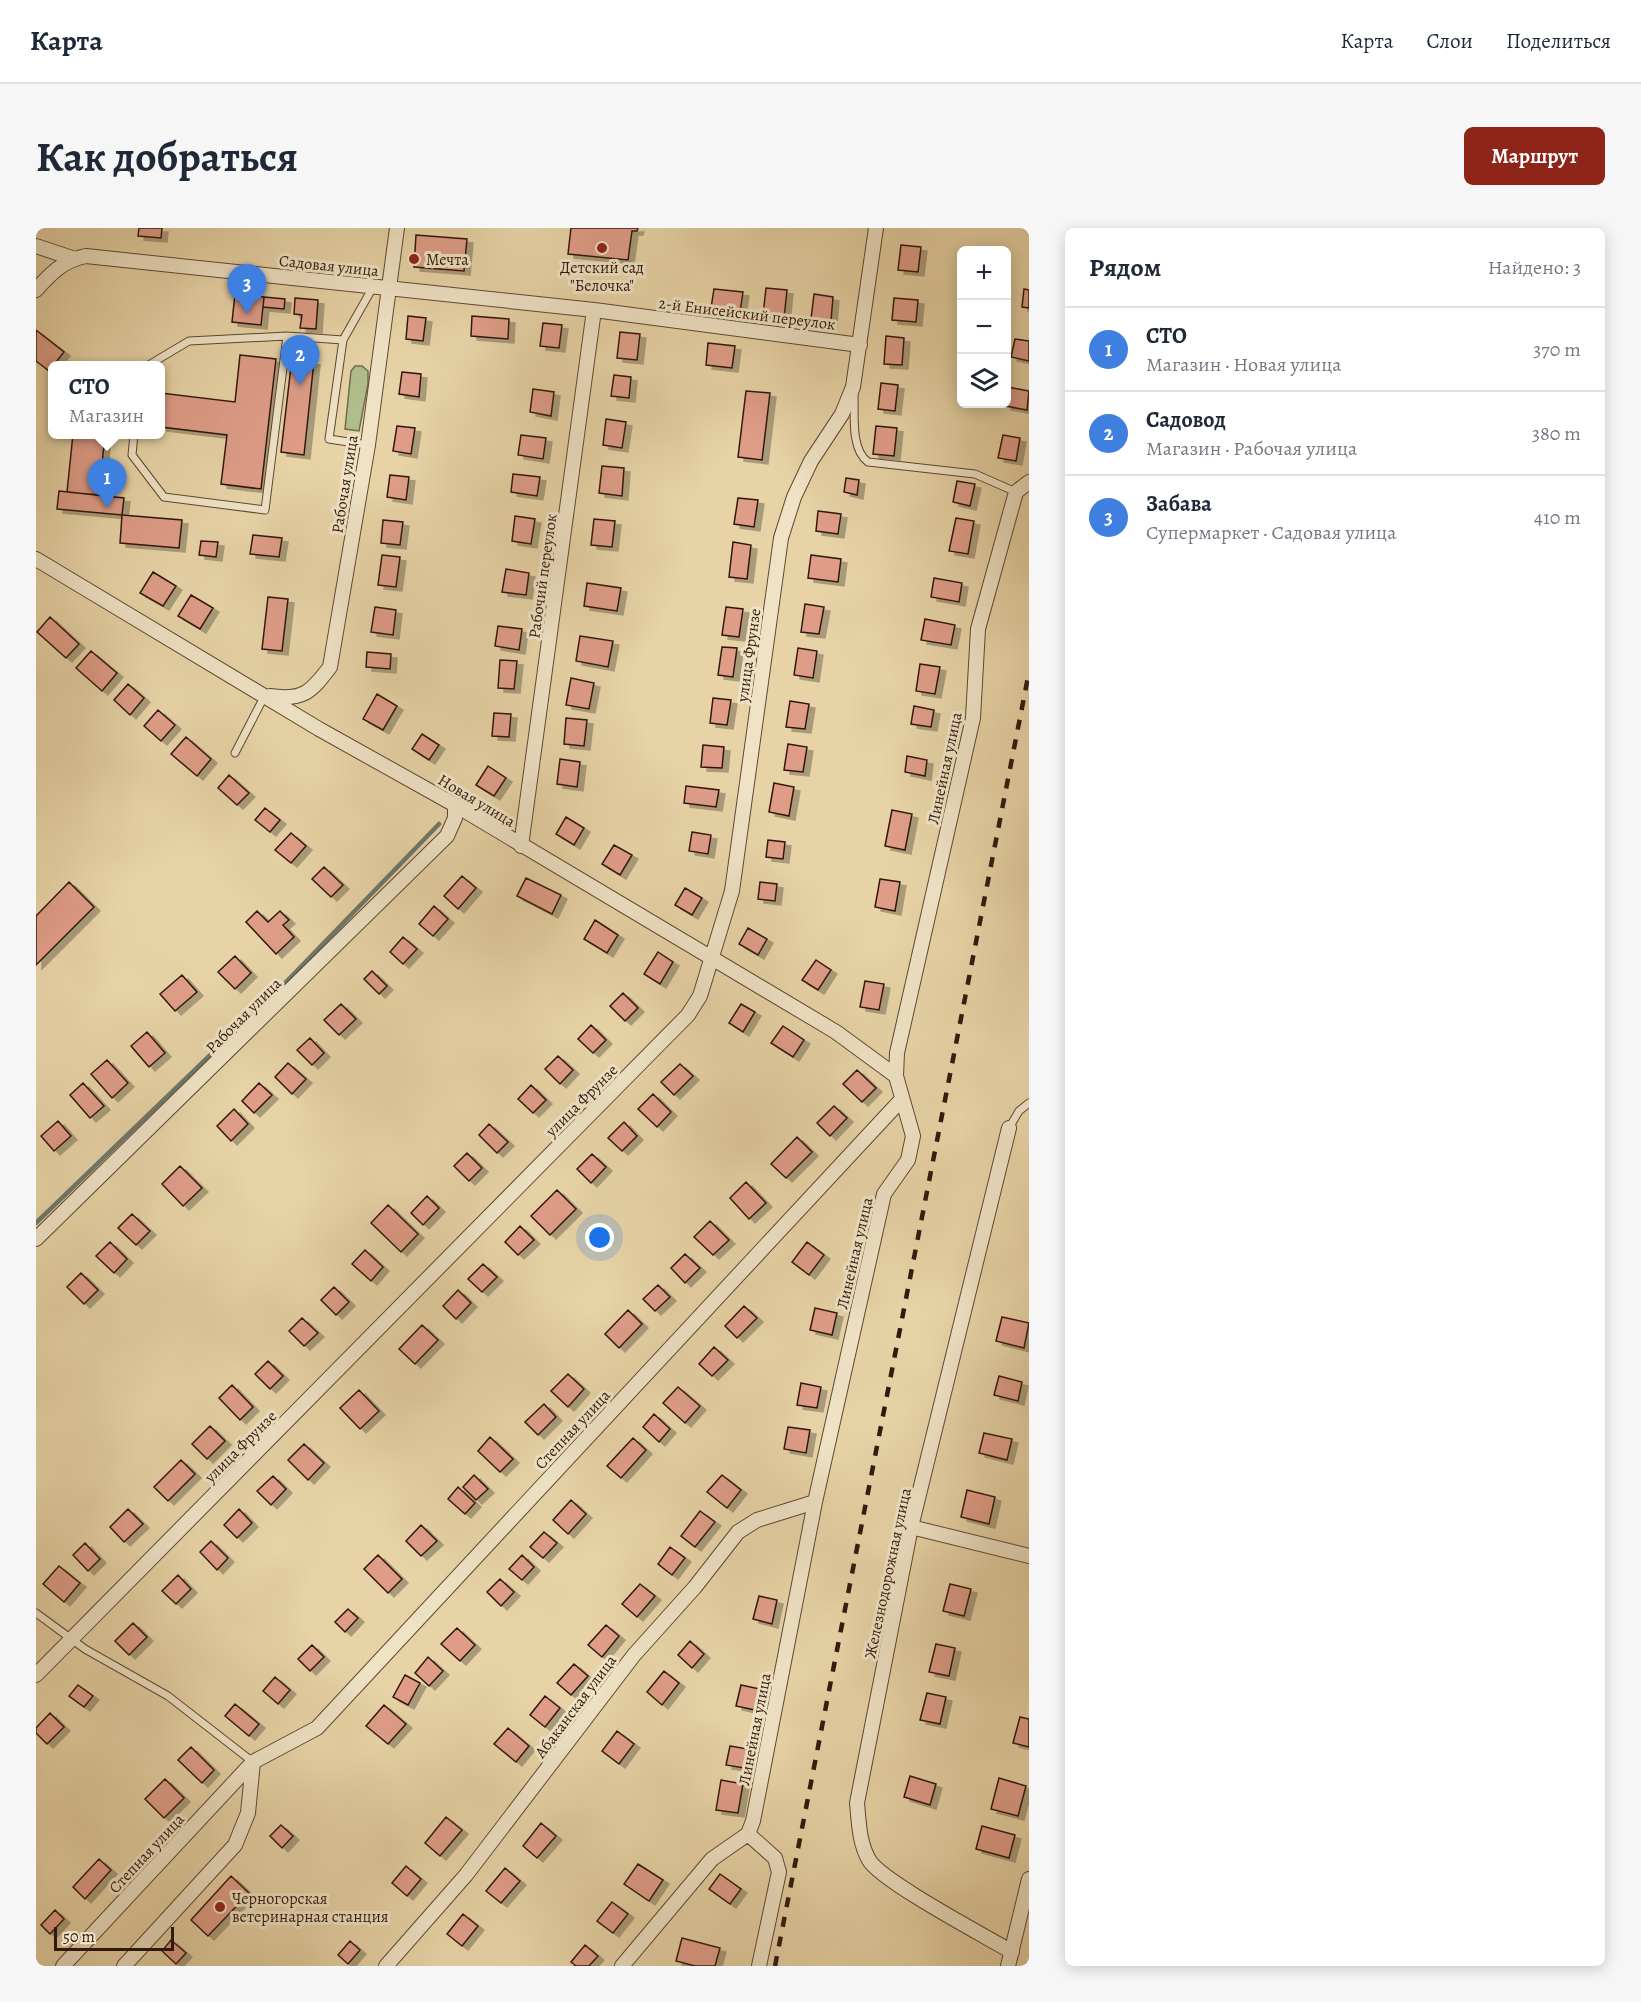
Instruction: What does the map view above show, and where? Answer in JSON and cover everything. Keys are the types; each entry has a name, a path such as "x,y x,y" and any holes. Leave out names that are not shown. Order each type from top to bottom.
{"street":[{"name":"Рабочая улица","path":"265,695 287,699 304,695 316,686 330,667 368,445 397,228"},
{"name":"улица Фрунзе","path":"36,1675 688,1015 700,996 732,891 781,538 794,497 811,461 842,414 853,387 876,228"},
{"name":"Садовая улица","path":"36,246 72,258 86,256 594,310"},
{"path":"36,290 53,271 72,258"},
{"name":"2-й Енисейский переулок","path":"594,310 860,345"},
{"name":"Рабочий переулок","path":"522,846 594,310"},
{"path":"1016,492 1029,482"},
{"name":"Линейная улица","path":"748,1834 753,1821 815,1502 884,1194 908,1160 913,1136 896,1076 897,1053 973,718 978,630 1016,492"},
{"name":"Новая улица","path":"36,559 319,729 454,805 713,958 836,1032 896,1076"},
{"name":"Рабочая улица","path":"36,1239 447,836 455,818 454,805"},
{"name":"Степная улица","path":"63,1966 253,1762 317,1728 902,1099"},
{"name":"Железнодорожная улица","path":"1009,1128 911,1527 857,1803 860,1837 870,1863 902,1887 1012,1952"},
{"name":"Абаканская улица","path":"386,1966 466,1875 634,1655 695,1587 738,1532 757,1520 815,1502"},
{"path":"911,1527 1029,1556"},
{"path":"124,1966 235,1845 248,1813 253,1762"},
{"path":"622,1966 712,1859 748,1834 775,1858 779,1872 759,1966"},
{"path":"1008,1966 1025,1904 1029,1879"}],"lane":[{"path":"368,445 330,439 343,340 373,287"},
{"path":"155,361 189,341 287,336 343,340"},
{"path":"134,439 132,455 164,497 265,510 287,336"},
{"path":"853,387 857,447 860,456 868,462 975,474 1016,492"},
{"path":"235,753 265,695"},
{"path":"1009,1128 1019,1111 1029,1104"},
{"path":"36,1613 71,1640 168,1696 253,1762"}],"green space":[{"path":"355,366 362,366 368,371 368,384 359,431 345,429 351,371"}],"building":[{"path":"139,228 162,228 161,238 138,236"},
{"path":"571,228 638,228 637,231 632,231 628,260 568,254"},
{"path":"416,235 467,239 464,271 414,267"},
{"path":"901,245 921,247 918,272 898,270"},
{"path":"766,288 787,290 784,318 763,315"},
{"path":"714,289 743,292 740,312 711,308"},
{"path":"1024,289 1029,290 1029,308 1022,307"},
{"path":"235,294 264,297 261,325 232,322"},
{"path":"814,294 833,297 831,321 811,319"},
{"path":"264,297 285,299 284,309 263,307"},
{"path":"295,298 318,300 316,329 300,328 302,315 294,314"},
{"path":"894,298 918,300 916,322 892,320"},
{"path":"408,316 426,318 423,341 406,339"},
{"path":"472,316 509,319 508,339 471,336"},
{"path":"543,323 562,325 559,348 540,346"},
{"path":"36,330 64,352 57,361 48,361 48,370 36,361"},
{"path":"620,332 640,334 637,360 617,358"},
{"path":"886,336 904,338 902,365 884,364"},
{"path":"1015,339 1029,341 1029,361 1011,357"},
{"path":"708,343 735,346 732,368 706,365"},
{"path":"240,355 276,359 261,489 221,484 227,435 165,427 165,393 235,402"},
{"path":"292,358 314,361 304,455 281,452"},
{"path":"402,372 421,374 419,397 399,394"},
{"path":"614,375 631,377 629,398 611,396"},
{"path":"881,383 898,385 895,411 878,409"},
{"path":"1011,388 1029,391 1027,410 1011,407"},
{"path":"533,389 554,392 551,416 530,412"},
{"path":"746,391 770,393 762,460 738,457"},
{"path":"606,419 626,422 622,448 603,445"},
{"path":"397,426 415,428 411,454 393,451"},
{"path":"876,426 897,428 894,456 873,454"},
{"path":"521,435 546,438 543,459 518,455"},
{"path":"1003,435 1020,438 1016,461 998,458"},
{"path":"72,439 105,439 99,495 67,492"},
{"path":"602,466 624,468 622,496 599,493"},
{"path":"513,474 540,477 537,496 511,492"},
{"path":"390,475 409,477 406,500 387,497"},
{"path":"846,478 859,480 857,495 844,492"},
{"path":"957,481 975,484 970,506 953,502"},
{"path":"59,491 124,498 122,515 57,509"},
{"path":"738,498 758,500 754,527 734,524"},
{"path":"818,511 841,514 838,534 816,531"},
{"path":"122,515 182,520 179,548 120,543"},
{"path":"515,516 535,519 531,544 512,541"},
{"path":"956,518 974,521 968,554 949,551"},
{"path":"594,519 615,521 612,547 591,545"},
{"path":"383,520 403,522 400,545 381,543"},
{"path":"253,535 282,538 279,557 250,554"},
{"path":"201,541 218,542 216,557 199,555"},
{"path":"733,542 751,545 747,579 729,577"},
{"path":"382,555 400,557 396,587 378,585"},
{"path":"811,555 841,559 838,582 808,578"},
{"path":"506,569 529,573 526,595 502,592"},
{"path":"153,572 176,586 163,606 140,593"},
{"path":"934,578 962,583 959,602 931,597"},
{"path":"587,583 621,588 617,611 584,606"},
{"path":"191,595 213,608 200,629 178,616"},
{"path":"268,597 288,599 282,651 262,649"},
{"path":"805,604 824,607 819,634 801,632"},
{"path":"375,607 396,610 393,635 371,632"},
{"path":"726,607 743,609 739,637 722,635"},
{"path":"50,617 79,644 66,658 37,632"},
{"path":"925,619 955,625 951,645 921,640"},
{"path":"498,626 522,629 519,650 495,646"},
{"path":"580,636 613,641 608,667 576,661"},
{"path":"722,647 737,648 733,677 718,675"},
{"path":"798,648 817,651 813,678 794,675"},
{"path":"91,651 117,673 102,691 76,668"},
{"path":"367,652 391,654 390,669 366,667"},
{"path":"500,660 517,661 514,689 498,688"},
{"path":"920,664 940,667 935,694 916,691"},
{"path":"571,678 594,683 589,709 566,705"},
{"path":"128,684 144,698 130,715 114,700"},
{"path":"377,694 397,706 383,730 363,719"},
{"path":"713,698 731,700 727,725 710,723"},
{"path":"790,701 809,704 805,729 786,727"},
{"path":"914,706 934,710 931,727 911,724"},
{"path":"158,710 175,725 161,741 144,726"},
{"path":"494,713 511,714 509,737 492,736"},
{"path":"566,718 587,720 584,746 564,744"},
{"path":"422,734 439,745 429,760 412,749"},
{"path":"186,737 211,759 197,776 171,754"},
{"path":"788,744 807,747 803,772 784,770"},
{"path":"703,745 724,747 722,768 701,767"},
{"path":"907,756 927,760 925,776 905,772"},
{"path":"560,759 580,762 577,787 557,784"},
{"path":"488,766 506,778 494,796 476,785"},
{"path":"229,775 249,793 237,805 218,788"},
{"path":"774,783 794,787 789,816 769,812"},
{"path":"686,786 719,790 716,807 684,803"},
{"path":"265,808 280,820 270,832 255,820"},
{"path":"892,810 912,814 905,850 885,846"},
{"path":"566,817 584,828 574,845 556,834"},
{"path":"692,832 711,835 708,854 689,851"},
{"path":"291,833 306,846 291,863 275,850"},
{"path":"768,840 785,842 783,859 766,857"},
{"path":"614,845 632,855 620,875 602,864"},
{"path":"324,867 343,885 331,897 312,879"},
{"path":"462,876 476,888 458,909 444,896"},
{"path":"526,878 561,895 552,914 517,896"},
{"path":"880,879 900,882 895,911 875,907"},
{"path":"69,882 94,907 36,965 36,916"},
{"path":"760,882 777,884 775,901 758,899"},
{"path":"685,888 702,898 692,915 675,905"},
{"path":"434,906 448,919 433,936 419,924"},
{"path":"257,911 268,922 280,911 289,920 283,925 294,937 276,954 246,922"},
{"path":"595,920 618,935 607,953 584,939"},
{"path":"748,928 767,939 758,955 739,944"},
{"path":"403,937 417,949 403,964 390,952"},
{"path":"658,952 673,962 660,984 644,974"},
{"path":"235,956 251,973 235,989 218,972"},
{"path":"816,960 831,970 818,990 802,980"},
{"path":"372,971 387,986 379,994 364,979"},
{"path":"182,975 197,992 175,1011 160,994"},
{"path":"865,981 884,984 879,1010 860,1007"},
{"path":"623,993 638,1008 625,1021 610,1006"},
{"path":"341,1004 356,1019 339,1035 324,1020"},
{"path":"741,1004 755,1012 743,1032 729,1023"},
{"path":"591,1025 606,1040 593,1053 578,1039"},
{"path":"783,1026 804,1040 793,1057 771,1043"},
{"path":"147,1032 165,1053 149,1067 131,1046"},
{"path":"310,1038 324,1053 312,1065 297,1050"},
{"path":"558,1056 573,1070 560,1084 545,1069"},
{"path":"107,1060 128,1083 112,1098 91,1074"},
{"path":"288,1063 306,1079 292,1094 275,1077"},
{"path":"680,1064 693,1076 674,1095 661,1082"},
{"path":"857,1070 876,1088 862,1102 843,1084"},
{"path":"83,1083 104,1106 90,1118 70,1095"},
{"path":"259,1083 272,1095 254,1113 242,1101"},
{"path":"531,1085 546,1100 533,1113 518,1099"},
{"path":"653,1094 671,1112 657,1127 638,1109"},
{"path":"834,1106 847,1118 830,1136 817,1123"},
{"path":"234,1109 248,1124 231,1141 217,1126"},
{"path":"58,1121 71,1136 54,1151 41,1136"},
{"path":"624,1122 637,1136 622,1151 608,1138"},
{"path":"489,1124 508,1142 497,1153 479,1135"},
{"path":"797,1137 812,1152 786,1178 771,1164"},
{"path":"467,1153 482,1168 469,1181 454,1166"},
{"path":"592,1154 606,1167 591,1183 577,1169"},
{"path":"180,1166 202,1188 183,1206 162,1184"},
{"path":"746,1182 766,1203 749,1219 730,1198"},
{"path":"557,1190 576,1209 550,1235 531,1216"},
{"path":"427,1196 439,1208 423,1225 411,1213"},
{"path":"388,1205 418,1234 401,1252 371,1223"},
{"path":"132,1214 150,1231 136,1245 118,1228"},
{"path":"710,1221 729,1240 713,1255 694,1237"},
{"path":"520,1226 534,1240 518,1255 505,1242"},
{"path":"110,1242 127,1259 114,1273 96,1256"},
{"path":"807,1242 824,1255 809,1275 792,1262"},
{"path":"365,1250 383,1267 371,1281 352,1264"},
{"path":"685,1254 700,1268 685,1283 671,1268"},
{"path":"483,1264 497,1277 482,1292 468,1279"},
{"path":"81,1273 98,1290 84,1304 67,1287"},
{"path":"658,1285 670,1297 655,1311 643,1299"},
{"path":"334,1287 349,1302 336,1315 321,1300"},
{"path":"458,1290 471,1303 456,1319 443,1306"},
{"path":"744,1306 757,1318 737,1338 725,1326"},
{"path":"815,1308 837,1313 832,1335 810,1330"},
{"path":"628,1310 642,1324 619,1348 605,1334"},
{"path":"1002,1317 1029,1323 1024,1348 996,1341"},
{"path":"302,1318 318,1333 304,1346 289,1331"},
{"path":"422,1325 438,1340 415,1364 399,1349"},
{"path":"714,1347 728,1360 712,1376 699,1364"},
{"path":"268,1361 283,1376 270,1389 255,1374"},
{"path":"568,1374 584,1389 568,1407 551,1391"},
{"path":"999,1376 1022,1382 1018,1401 994,1395"},
{"path":"801,1383 821,1387 817,1408 797,1405"},
{"path":"232,1385 253,1407 240,1420 219,1398"},
{"path":"678,1387 700,1406 685,1423 663,1403"},
{"path":"359,1390 379,1411 360,1429 340,1408"},
{"path":"544,1404 556,1417 538,1435 525,1422"},
{"path":"654,1414 670,1429 659,1442 643,1427"},
{"path":"210,1426 225,1441 207,1459 192,1444"},
{"path":"788,1427 810,1430 806,1453 784,1449"},
{"path":"984,1433 1012,1439 1007,1460 979,1453"},
{"path":"490,1437 513,1459 500,1472 478,1451"},
{"path":"633,1438 646,1450 621,1478 607,1466"},
{"path":"304,1444 324,1463 308,1480 288,1460"},
{"path":"181,1460 195,1474 168,1501 154,1487"},
{"path":"474,1475 488,1489 476,1500 463,1487"},
{"path":"722,1475 741,1490 727,1508 707,1492"},
{"path":"273,1476 286,1489 271,1505 257,1491"},
{"path":"458,1487 475,1503 465,1514 448,1499"},
{"path":"967,1490 995,1497 989,1524 961,1517"},
{"path":"571,1500 586,1514 568,1534 553,1520"},
{"path":"128,1509 143,1524 124,1542 110,1527"},
{"path":"239,1509 252,1523 237,1538 224,1525"},
{"path":"700,1511 715,1522 695,1547 681,1536"},
{"path":"421,1525 437,1541 421,1556 406,1541"},
{"path":"544,1532 557,1543 543,1558 530,1547"},
{"path":"211,1541 228,1558 217,1570 200,1552"},
{"path":"85,1543 100,1559 88,1571 73,1555"},
{"path":"670,1547 685,1558 672,1575 658,1564"},
{"path":"378,1555 402,1579 388,1593 364,1569"},
{"path":"522,1555 534,1567 522,1580 509,1569"},
{"path":"59,1566 80,1583 64,1602 43,1584"},
{"path":"178,1575 191,1589 176,1604 162,1591"},
{"path":"500,1579 514,1592 501,1606 487,1592"},
{"path":"640,1584 655,1596 637,1617 622,1604"},
{"path":"950,1584 971,1589 964,1616 943,1611"},
{"path":"759,1596 777,1600 772,1624 753,1619"},
{"path":"348,1609 358,1618 345,1632 335,1622"},
{"path":"133,1623 147,1637 129,1655 115,1641"},
{"path":"606,1625 619,1636 602,1657 588,1645"},
{"path":"457,1628 475,1645 460,1661 441,1644"},
{"path":"690,1641 704,1654 692,1668 678,1655"},
{"path":"936,1644 955,1648 949,1676 929,1672"},
{"path":"312,1645 324,1657 310,1671 298,1659"},
{"path":"428,1657 443,1671 429,1686 415,1673"},
{"path":"574,1664 588,1676 571,1695 557,1683"},
{"path":"664,1671 679,1683 662,1705 647,1692"},
{"path":"405,1675 420,1683 408,1705 393,1697"},
{"path":"275,1677 290,1690 278,1704 263,1691"},
{"path":"78,1685 93,1696 84,1707 69,1696"},
{"path":"741,1685 760,1689 755,1710 736,1706"},
{"path":"927,1693 946,1697 940,1724 920,1720"},
{"path":"545,1696 560,1708 545,1727 530,1715"},
{"path":"235,1704 259,1724 249,1736 225,1716"},
{"path":"384,1705 406,1724 388,1744 366,1726"},
{"path":"50,1713 64,1727 47,1744 36,1733 36,1728"},
{"path":"1020,1717 1029,1719 1029,1747 1013,1743"},
{"path":"508,1728 529,1746 516,1762 494,1744"},
{"path":"617,1731 634,1744 619,1764 602,1751"},
{"path":"730,1746 748,1749 744,1768 726,1765"},
{"path":"191,1747 214,1770 202,1783 178,1760"},
{"path":"910,1776 936,1784 930,1805 904,1797"},
{"path":"999,1778 1026,1786 1018,1816 991,1809"},
{"path":"165,1779 184,1798 164,1818 145,1799"},
{"path":"721,1780 743,1784 738,1813 716,1810"},
{"path":"446,1817 462,1830 440,1856 425,1843"},
{"path":"541,1823 556,1836 537,1858 523,1846"},
{"path":"281,1825 293,1836 282,1848 270,1836"},
{"path":"982,1826 1015,1835 1009,1858 976,1849"},
{"path":"99,1859 111,1870 85,1899 73,1887"},
{"path":"638,1864 663,1880 649,1901 624,1884"},
{"path":"406,1866 421,1879 407,1896 392,1883"},
{"path":"505,1868 520,1881 501,1903 486,1891"},
{"path":"720,1874 741,1889 730,1904 709,1889"},
{"name":"Черногорская ветеринарная станция","path":"231,1876 249,1893 208,1936 191,1920"},
{"path":"612,1902 628,1914 613,1933 597,1921"},
{"path":"55,1910 64,1919 50,1934 41,1925"},
{"path":"463,1914 478,1926 462,1946 447,1934"},
{"path":"682,1938 720,1948 715,1966 695,1966 676,1961"},
{"path":"171,1940 186,1953 176,1964 162,1951"},
{"path":"350,1941 360,1950 348,1964 338,1955"},
{"path":"585,1945 598,1956 589,1966 576,1966 571,1962"}],"waterway":[{"path":"36,1223 288,980 439,824"}],"railway":[{"path":"775,1966 1029,672"}],"place":[{"name":"Детский сад \"Белочка\"","path":"602,248"},
{"name":"Мечта","path":"414,259"},
{"name":"Забава","path":"247,314"},
{"name":"Садовод","path":"300,385"},
{"name":"СТО","path":"107,508"},
{"name":"Черногорская ветеринарная станция","path":"220,1907"}]}
